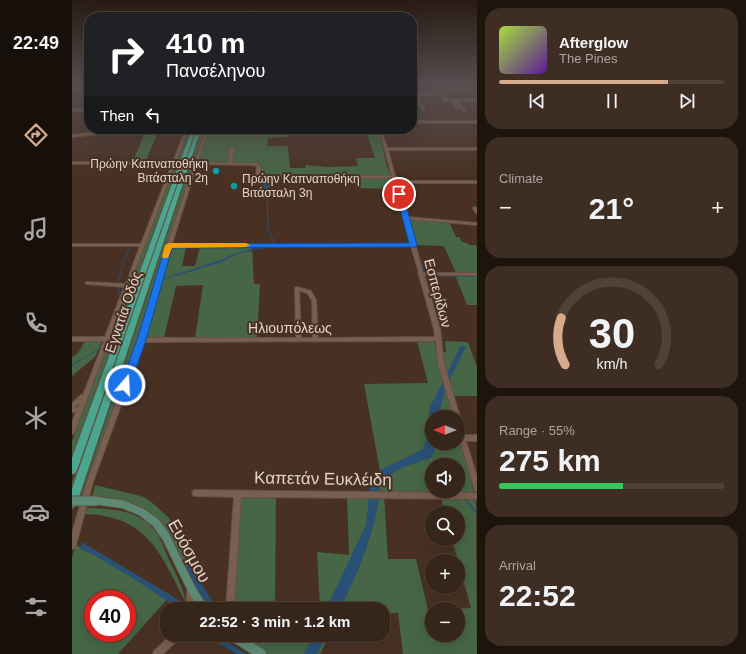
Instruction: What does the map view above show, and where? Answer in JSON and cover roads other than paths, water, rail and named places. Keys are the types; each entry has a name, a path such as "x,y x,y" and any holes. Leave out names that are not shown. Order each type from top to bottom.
{"highway":[{"name":"Εγνατία Οδός","path":"72,470 192,134"},
{"name":"Εγνατία Οδός","path":"72,502 197,134"}],"main road":[{"name":"Ευόσμου","path":"72,502 96,501 132,507 153,521 164,533 200,602"},
{"path":"241,642 261,654"}],"street":[{"path":"417,122 477,122"},
{"path":"72,136 90,134"},
{"path":"72,431 76,414 107,339 185,134"},
{"path":"72,545 90,482 142,340 169,245 205,134"},
{"name":"Εσπερίδων","path":"382,134 395,177 420,274 436,325 441,364 455,410"},
{"path":"230,163 232,148"},
{"path":"386,149 477,149"},
{"path":"72,163 173,163"},
{"path":"196,163 256,164 259,166 258,175 260,176"},
{"path":"247,176 395,177"},
{"path":"396,182 477,182"},
{"path":"406,218 477,224"},
{"path":"72,245 142,245"},
{"path":"169,245 413,245"},
{"path":"420,274 477,274"},
{"path":"87,283 127,286"},
{"path":"299,340 297,288 309,292 314,300 316,340"},
{"path":"72,339 107,339"},
{"name":"Ηλιουπόλεως","path":"142,340 438,339"},
{"path":"72,406 85,395"},
{"path":"72,410 76,414"},
{"path":"465,438 477,438"},
{"path":"465,445 477,489"},
{"path":"195,493 238,493"},
{"name":"Καπετάν Ευκλέιδη","path":"230,602 238,493 477,496"},
{"path":"190,584 190,602"},
{"path":"157,654 170,642"}],"water":[{"path":"260,177 271,177 270,186 264,198 260,196"},
{"path":"252,249 252,251 237,254 222,262 162,280 223,259 233,254"},
{"path":"461,345 466,347 453,372 441,410 429,410 429,407 435,398"},
{"path":"425,444 425,450 434,450 432,457 425,458 425,460 396,470 380,486 371,533 354,580 343,602 329,602 366,525 370,487 380,470 423,449"},
{"path":"82,542 182,602 168,602 131,577 92,554 80,549"},
{"path":"192,560 196,576 213,602 197,602 184,568"},
{"path":"216,642 227,642 247,654 237,654"},
{"path":"310,642 323,642 317,654 304,654"}],"waterway":[{"path":"267,191 268,228 275,245"},
{"path":"441,222 468,224"},
{"path":"414,241 425,274"},
{"path":"118,284 122,267 130,246"},
{"path":"251,250 272,246"},
{"path":"442,343 442,334 425,276 477,276"},
{"path":"118,287 120,297"},
{"path":"106,333 114,313"},
{"path":"72,365 99,349 103,343"},
{"path":"394,472 402,468"},
{"path":"465,499 477,513"}],"place":[{"name":"Πρώην Καπναποθήκη Βιτάσταλη 2η","path":"216,171"},
{"name":"Πρώην Καπναποθήκη Βιτάσταλη 3η","path":"234,186"}]}
